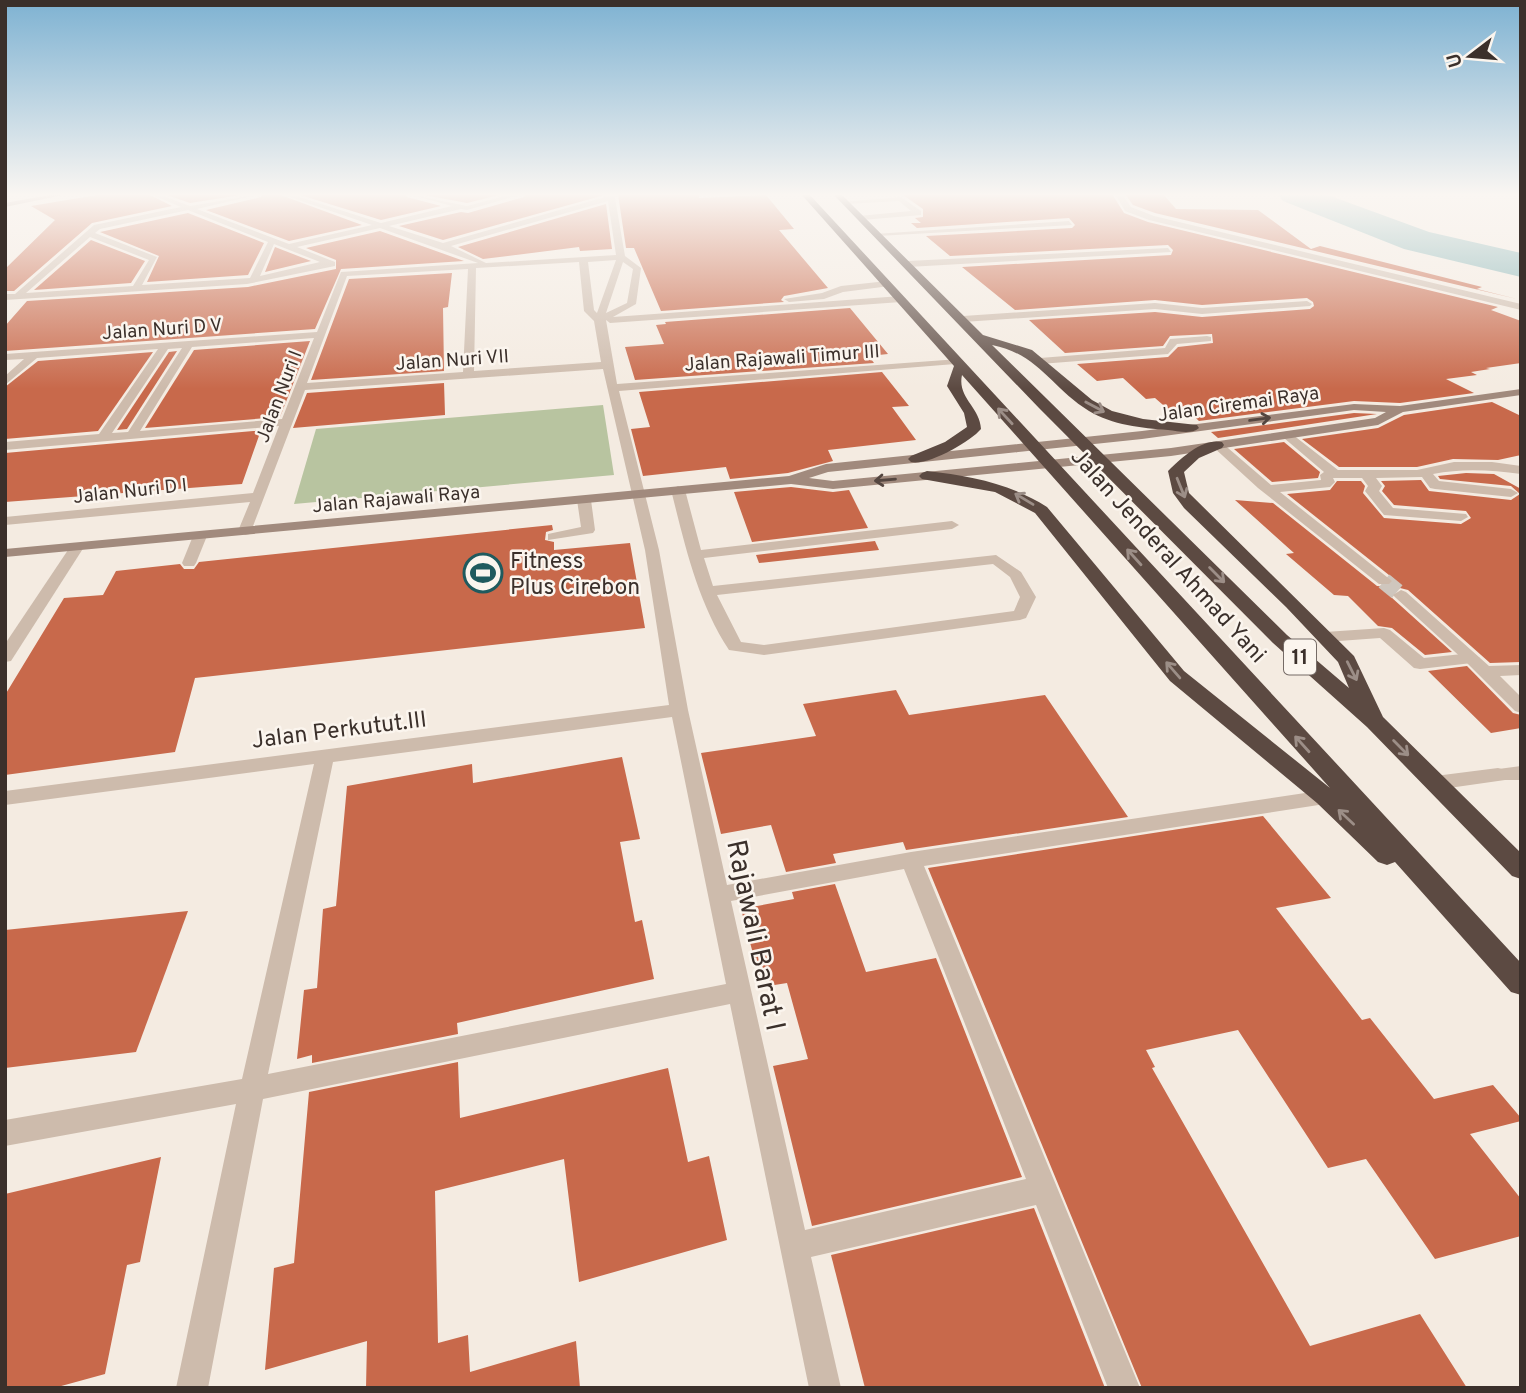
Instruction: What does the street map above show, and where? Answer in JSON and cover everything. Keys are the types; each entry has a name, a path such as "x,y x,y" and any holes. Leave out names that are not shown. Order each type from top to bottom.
{"highway":[{"name":"Jalan Jenderal Ahmad Yani","path":"864,259 1512,973"},
{"name":"Jalan Jenderal Ahmad Yani","path":"903,259 1280,639 1375,722 1521,869"},
{"path":"982,339 1009,344 1040,361 1081,399 1098,410 1149,424 1192,428"},
{"path":"922,468 950,445 970,435 974,429 973,419 952,384 958,364"},
{"path":"1217,445 1194,455 1176,471 1181,492 1190,505 1347,660 1375,722"},
{"path":"922,468 994,485 1020,496 1041,510 1177,676 1325,797 1512,973"}],"street":[{"path":"5,308 59,259"},
{"path":"136,288 155,261 150,259"},
{"path":"253,280 263,259"},
{"path":"319,259 344,271 344,274 567,259"},
{"path":"473,259 485,264"},
{"name":"Rajawali Barat I","path":"583,259 589,311 599,320 611,388 652,550 679,710 825,1388"},
{"path":"599,320 620,259"},
{"path":"599,320 631,304 637,268 624,259"},
{"path":"908,264 1008,259"},
{"path":"1322,259 1521,307"},
{"path":"5,296 253,280 329,263"},
{"path":"468,376 472,265"},
{"name":"Jalan Nuri I","path":"245,531 344,274"},
{"path":"789,299 824,296 841,289 887,284"},
{"path":"599,320 901,299"},
{"path":"963,319 1156,306 1202,311 1307,304"},
{"name":"Jalan Nuri D V","path":"5,357 321,335"},
{"path":"1040,361 1168,351 1174,341 1207,339"},
{"path":"131,436 189,344"},
{"path":"103,438 165,346"},
{"path":"5,382 34,355"},
{"name":"Jalan Rajawali Timur III","path":"611,388 958,364"},
{"name":"Jalan Nuri VII","path":"300,387 607,365"},
{"name":"Jalan Ciremai Raya","path":"1042,456 1082,442 1354,407 1400,409 1519,394"},
{"name":"Jalan Ciremai Raya","path":"1042,456 1100,460 1217,445 1378,421 1400,409"},
{"path":"5,446 287,422"},
{"path":"1288,435 1335,474"},
{"path":"1217,445 1268,489 1384,580"},
{"name":"Jalan Rajawali Raya","path":"5,553 791,480 833,485 922,468 1042,456"},
{"name":"Jalan Rajawali Raya","path":"791,480 826,468 922,468 1042,456"},
{"path":"1268,489 1325,484 1328,482 1326,475 1335,474 1410,475 1454,467 1492,466 1521,470"},
{"path":"1425,471 1435,485 1511,493"},
{"path":"1366,474 1375,486 1372,491 1388,512 1461,517"},
{"path":"678,491 694,555 708,591 721,624 735,646 764,650 1020,615 1028,597 1016,575 996,559 708,591"},
{"name":"Jalan Nuri D I","path":"5,521 258,497"},
{"path":"553,537 588,530 584,500"},
{"path":"694,555 952,525"},
{"path":"189,563 200,536"},
{"path":"5,657 77,547"},
{"path":"1401,595 1521,707"},
{"path":"1325,637 1377,631 1384,633 1420,664 1478,665 1521,670"},
{"name":"Jalan Perkutut.III","path":"5,798 679,710"},
{"path":"192,1388 252,1089 325,755"},
{"path":"1435,783 1521,772"},
{"path":"718,895 911,860 1325,797"},
{"path":"911,860 1124,1388"},
{"path":"5,1133 252,1089 738,992"},
{"path":"794,1247 1044,1189"}],"green space":[{"path":"603,405 614,475 294,504 316,429"}],"building":[{"path":"15,259 51,259 14,291 5,291 5,269"},
{"path":"69,259 145,261 131,283 34,290"},
{"path":"158,259 256,259 248,275 147,282"},
{"path":"270,259 311,261 265,272"},
{"path":"334,259 464,261 341,269 315,329 5,351 5,326 27,301 248,287 336,269 336,260"},
{"path":"639,259 804,259 828,288 784,296 781,300 784,302 661,311"},
{"path":"1101,259 1300,259 1498,307 1491,310 1521,321 1521,363 1471,372 1477,375 1446,379 1474,393 1400,403 1354,401 1199,421 1187,410 1170,411 1155,398 1146,399 1123,378 1097,381 1077,364 1168,357 1178,347 1213,343 1212,334 1170,336 1163,346 1065,353 1029,320 1155,312 1202,317 1310,309 1314,306 1313,302 1307,298 1202,305 1155,300 1015,310 962,267"},
{"path":"1349,259 1371,259 1482,287 1477,289 1517,299"},
{"path":"452,273 448,307 443,308 444,371 311,380 349,279"},
{"path":"850,308 888,354 869,356 874,363 635,380 625,347 664,344 656,325 666,324 665,322"},
{"path":"310,341 280,417 145,428 194,350"},
{"path":"177,351 127,429 117,430 169,352"},
{"path":"153,352 98,431 5,439 5,387 38,361"},
{"path":"882,372 909,406 892,407 916,440 828,450 833,461 788,473 730,479 726,467 643,476 631,429 650,427 639,392"},
{"path":"444,383 445,415 293,428 307,393"},
{"path":"1492,402 1521,416 1521,455 1498,460 1453,459 1417,467 1339,467 1302,439 1378,428 1404,415"},
{"path":"1354,413 1377,414 1218,438 1211,432"},
{"path":"261,430 242,484 5,502 5,453"},
{"path":"1284,442 1320,472 1318,478 1272,482 1234,449"},
{"path":"1494,474 1521,489 1521,662 1490,663 1408,590 1400,588 1392,593 1391,597 1452,652 1425,655 1392,628 1378,626 1348,596 1334,595 1286,554 1294,553 1235,500 1273,503 1377,586 1389,587 1394,583 1394,579 1287,494 1330,490 1337,481 1361,481 1365,486 1363,493 1384,518 1461,524 1471,518 1466,511 1394,505 1382,491 1385,486 1381,481 1421,480 1429,491 1511,500 1520,494 1511,486 1440,479 1438,476"},
{"path":"791,487 833,492 849,490 868,528 752,542 734,492"},
{"path":"552,525 553,530 546,532 545,540 554,542 554,550 630,543 645,628 195,678 175,752 5,775 5,695 64,598 103,595 116,571 180,564 184,569 194,569 199,562"},
{"path":"875,541 879,550 759,563 756,555"},
{"path":"1467,666 1513,713 1521,715 1521,728 1491,733 1428,671"},
{"path":"896,690 909,715 1045,695 1128,817 906,850 903,842 833,854 836,863 786,872 771,825 721,834 701,753 816,736 803,704"},
{"path":"622,757 640,839 620,842 635,922 642,920 654,979 457,1023 458,1034 312,1063 312,1055 297,1059 304,990 317,988 323,909 336,906 347,786 472,764 473,783"},
{"path":"1263,816 1331,898 1276,908 1362,1020 1370,1018 1434,1099 1493,1085 1521,1118 1521,1121 1470,1134 1521,1199 1521,1236 1435,1259 1366,1159 1328,1168 1238,1030 1146,1050 1155,1067 1152,1068 1310,1346 1420,1314 1467,1388 1142,1388 928,868"},
{"path":"835,884 866,972 936,958 1022,1177 812,1226 773,1066 808,1059 787,983 762,987 741,909 794,899 792,892"},
{"path":"188,911 136,1052 5,1068 5,930"},
{"path":"458,1062 460,1118 668,1068 688,1162 709,1156 727,1240 579,1282 564,1159 435,1191 438,1343 468,1335 470,1372 576,1341 580,1388 366,1388 367,1341 265,1370 274,1268 294,1263 309,1092"},
{"path":"161,1157 140,1262 127,1265 105,1374 54,1388 5,1388 5,1194"},
{"path":"1034,1208 1105,1388 865,1388 831,1255"}],"waterway":[{"path":"1495,259 1521,265"}],"tunnel":[{"path":"1384,581 1401,595"}],"place":[{"name":"Fitness Plus Cirebon","path":"483,573"}]}
